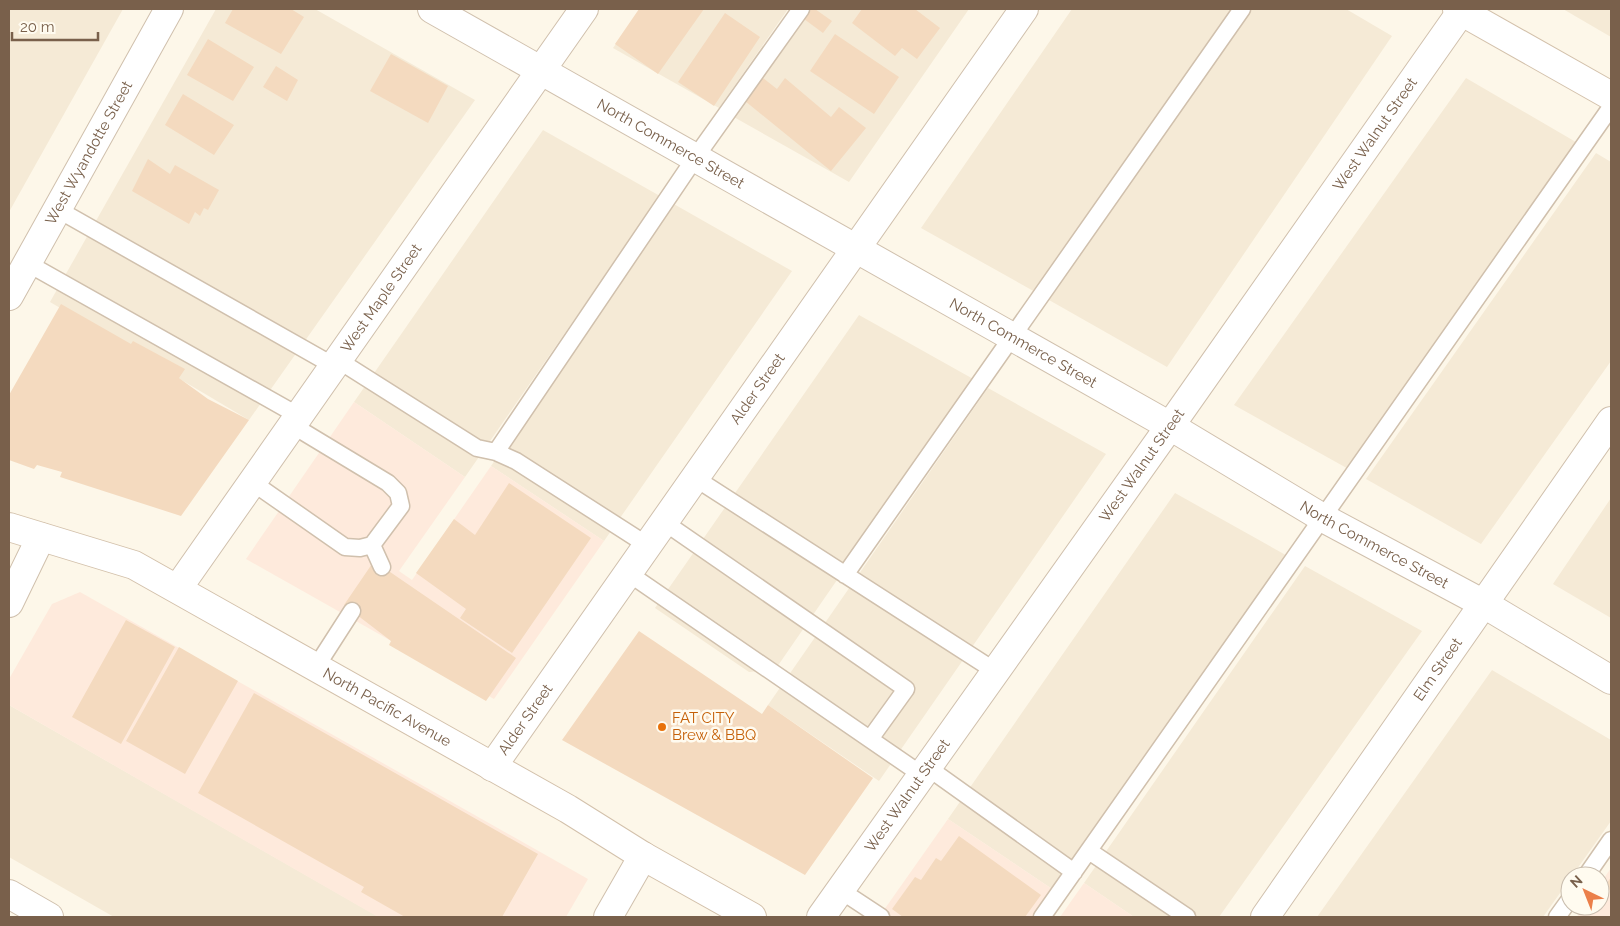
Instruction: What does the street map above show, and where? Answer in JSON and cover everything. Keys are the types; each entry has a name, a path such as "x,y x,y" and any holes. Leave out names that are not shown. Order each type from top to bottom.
{"street":[{"name":"West Wyandotte Street","path":"9,296 169,9"},
{"name":"North Commerce Street","path":"432,9 855,250 1170,426 1323,518 1484,604 1611,680"},
{"name":"West Maple Street","path":"178,588 584,9"},
{"name":"Alder Street","path":"492,767 1024,9"},
{"path":"1460,10 1611,96"},
{"name":"West Walnut Street","path":"820,917 1170,426 1460,10"},
{"name":"Elm Street","path":"1265,917 1611,421"},
{"name":"North Pacific Avenue","path":"9,527 134,565 178,588 568,809 643,856 752,917"},
{"path":"9,603 41,537"},
{"path":"608,917 643,856"},
{"path":"9,894 49,917"}],"lane":[{"path":"496,452 695,158 801,9"},
{"path":"845,575 1242,9"},
{"path":"1042,917 1611,106"},
{"path":"57,209 336,363 477,448 496,452 516,461 648,545"},
{"path":"27,263 296,420 388,483 398,493 401,506 372,546 360,548 345,547 252,482"},
{"path":"694,478 995,672"},
{"path":"664,522 906,689 870,739"},
{"path":"372,546 382,567"},
{"path":"628,573 870,739 924,771 1074,872"},
{"path":"316,667 352,611"},
{"path":"1593,866 1611,840"},
{"path":"1089,851 1186,917"},
{"path":"840,890 881,917"}],"shaded area":[{"path":"9,9 123,9 9,212"},
{"path":"216,9 315,9 475,100 249,420 50,302"},
{"path":"640,9 788,9 719,108 613,48"},
{"path":"807,9 969,9 849,182 732,116"},
{"path":"1072,9 1233,9 1037,293 921,228"},
{"path":"1251,9 1346,9 1392,36 1167,367 1049,300"},
{"path":"1563,9 1611,9 1611,37"},
{"path":"1466,78 1581,145 1352,471 1234,405"},
{"path":"543,130 660,196 465,477 354,402"},
{"path":"1596,153 1611,162 1611,361 1481,544 1366,479"},
{"path":"672,203 792,271 604,541 491,466"},
{"path":"859,315 975,380 777,667 774,670 749,672 655,608"},
{"path":"988,388 1106,454 879,781 768,705"},
{"path":"354,402 465,477 399,571 412,580 491,466 604,541 494,699 246,559"},
{"path":"1175,493 1291,558 1058,893 948,819"},
{"path":"1611,498 1611,618 1553,584"},
{"path":"1305,566 1422,631 1219,917 1134,917 1084,883"},
{"path":"80,592 588,879 566,917 378,917 9,705 9,679 52,604"},
{"path":"1492,670 1611,740 1611,821 1579,866 1560,866 1560,893 1543,917 1317,917"},
{"path":"9,705 379,917 114,917 9,857"},
{"path":"948,819 1058,893 1041,917 879,917"},
{"path":"1611,868 1611,917 1577,917 1610,916"},
{"path":"1084,883 1134,917 1060,917"}],"building":[{"path":"233,9 291,9 304,17 281,54 225,23"},
{"path":"639,9 704,9 658,74 615,44"},
{"path":"811,9 815,9 832,21 823,33 804,19"},
{"path":"862,9 915,9 940,28 917,59 902,48 895,56 852,23"},
{"path":"725,13 760,37 714,106 678,82"},
{"path":"835,34 899,77 874,114 810,71"},
{"path":"208,39 254,67 233,101 187,75"},
{"path":"391,54 448,86 428,123 370,91"},
{"path":"276,66 298,80 287,101 263,87"},
{"path":"763,78 777,89 785,78 831,117 839,107 866,128 831,171 745,101"},
{"path":"183,94 234,125 214,155 165,125"},
{"path":"148,159 170,174 175,165 219,190 208,210 204,208 200,216 195,212 189,224 132,191"},
{"path":"61,304 131,344 133,341 185,369 179,378 208,399 249,420 181,516 60,477 62,472 37,465 34,469 9,460 9,395"},
{"path":"509,483 591,538 512,653 460,618 466,609 416,573 454,519 475,535"},
{"path":"374,561 516,658 486,701 389,645 391,641 344,605"},
{"path":"126,620 175,647 121,744 72,717"},
{"path":"639,631 762,714 768,705 873,778 805,875 562,740"},
{"path":"179,647 238,681 185,774 126,741"},
{"path":"254,693 538,854 502,917 405,917 361,892 364,887 198,793"},
{"path":"959,836 1041,895 1025,917 903,917 892,909 915,877 921,880 936,858 941,861"}],"place":[{"name":"FAT CITY Brew & BBQ","path":"662,727"}]}
